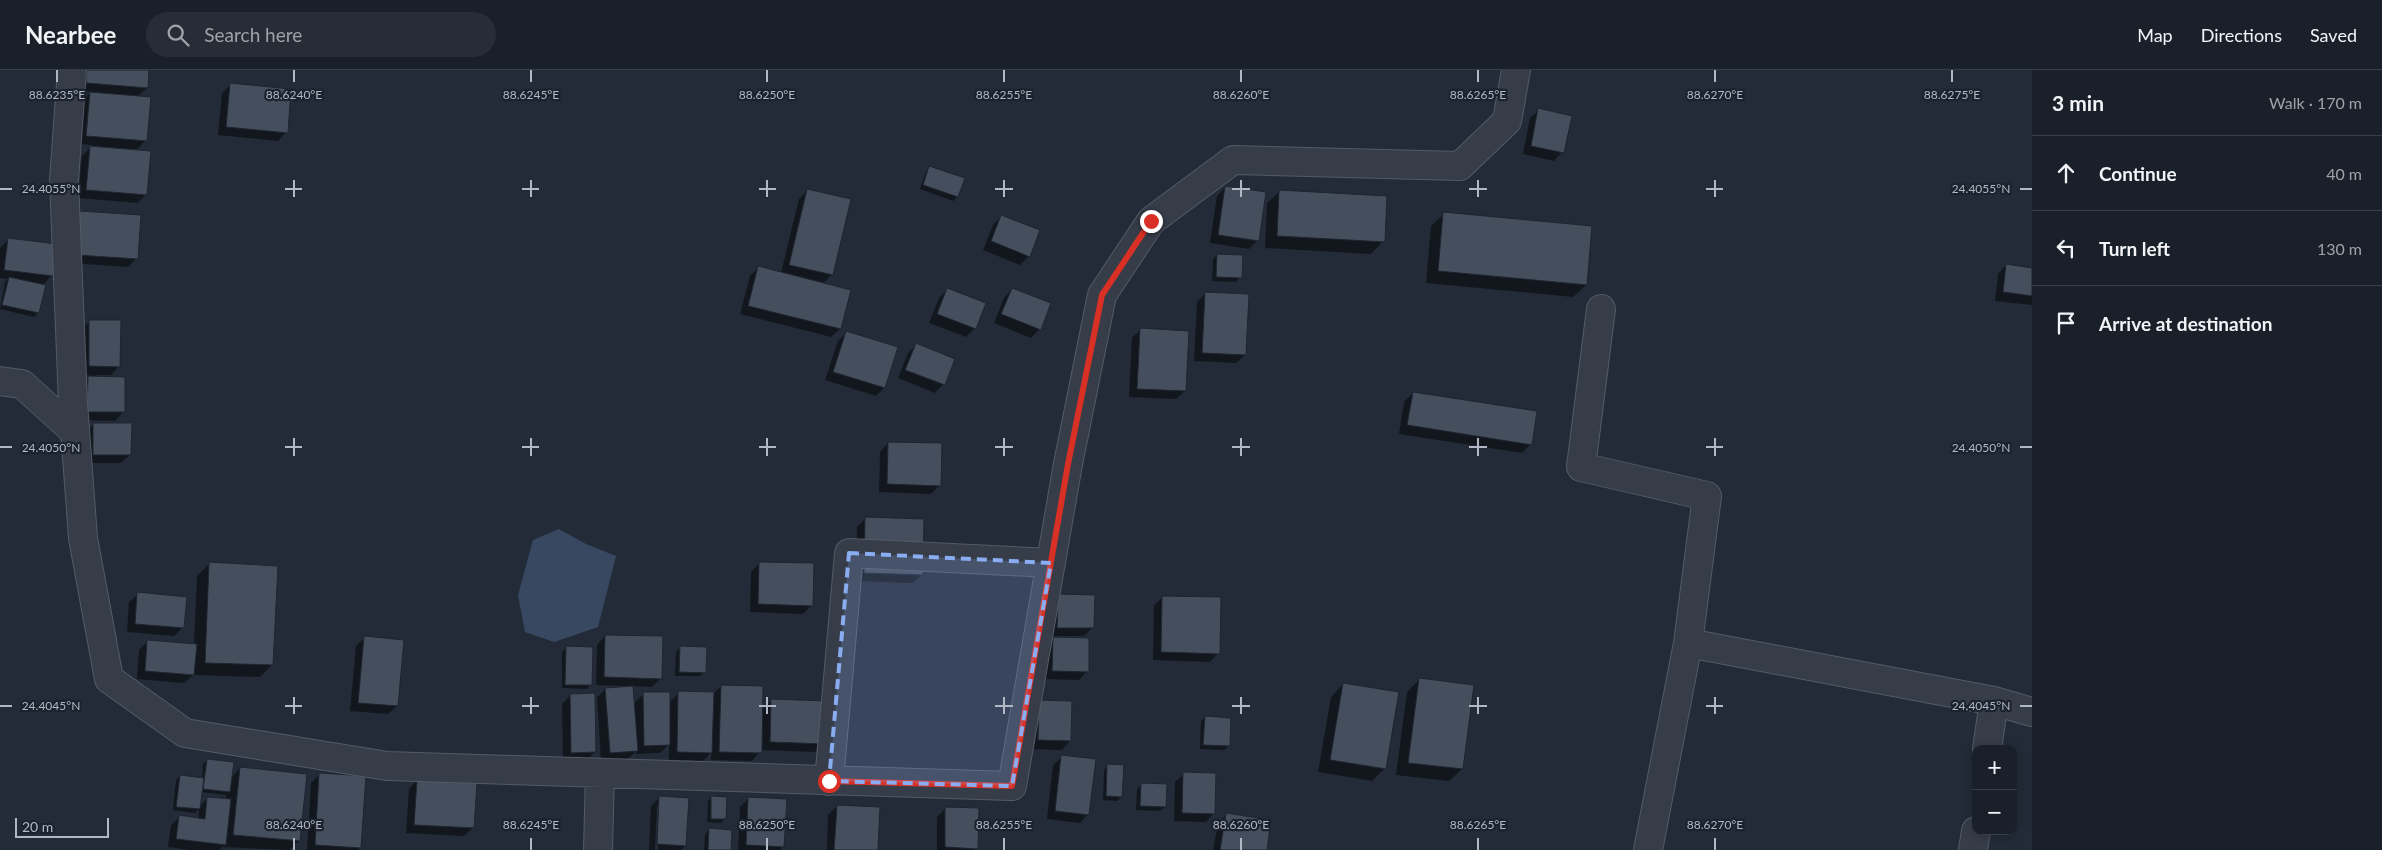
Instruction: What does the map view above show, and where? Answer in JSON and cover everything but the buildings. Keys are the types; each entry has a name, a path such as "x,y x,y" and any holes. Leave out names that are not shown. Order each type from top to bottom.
{"street":[{"path":"72,70 64,180 75,432 83,538 109,679 185,733 387,766 1012,786 1051,563 1102,295 1151,221 1234,160 1460,166 1507,121 1516,70"},
{"path":"1601,308 1581,467 1707,496 1688,643 1648,850"},
{"path":"0,381 22,384 75,432"},
{"path":"829,781 849,553 1051,563"},
{"path":"1688,643 1994,701 2032,712"},
{"path":"1988,745 1994,701"},
{"path":"598,850 600,774"},
{"path":"1973,850 1975,835"}],"highlighted area":[{"path":"849,553 1051,563 1012,786 829,781"}],"water":[{"path":"559,529 586,544 616,556 598,627 554,642 525,632 518,595 533,540"}],"route":[{"path":"829,781 1012,786 1068,464 1102,295 1151,221"}]}
